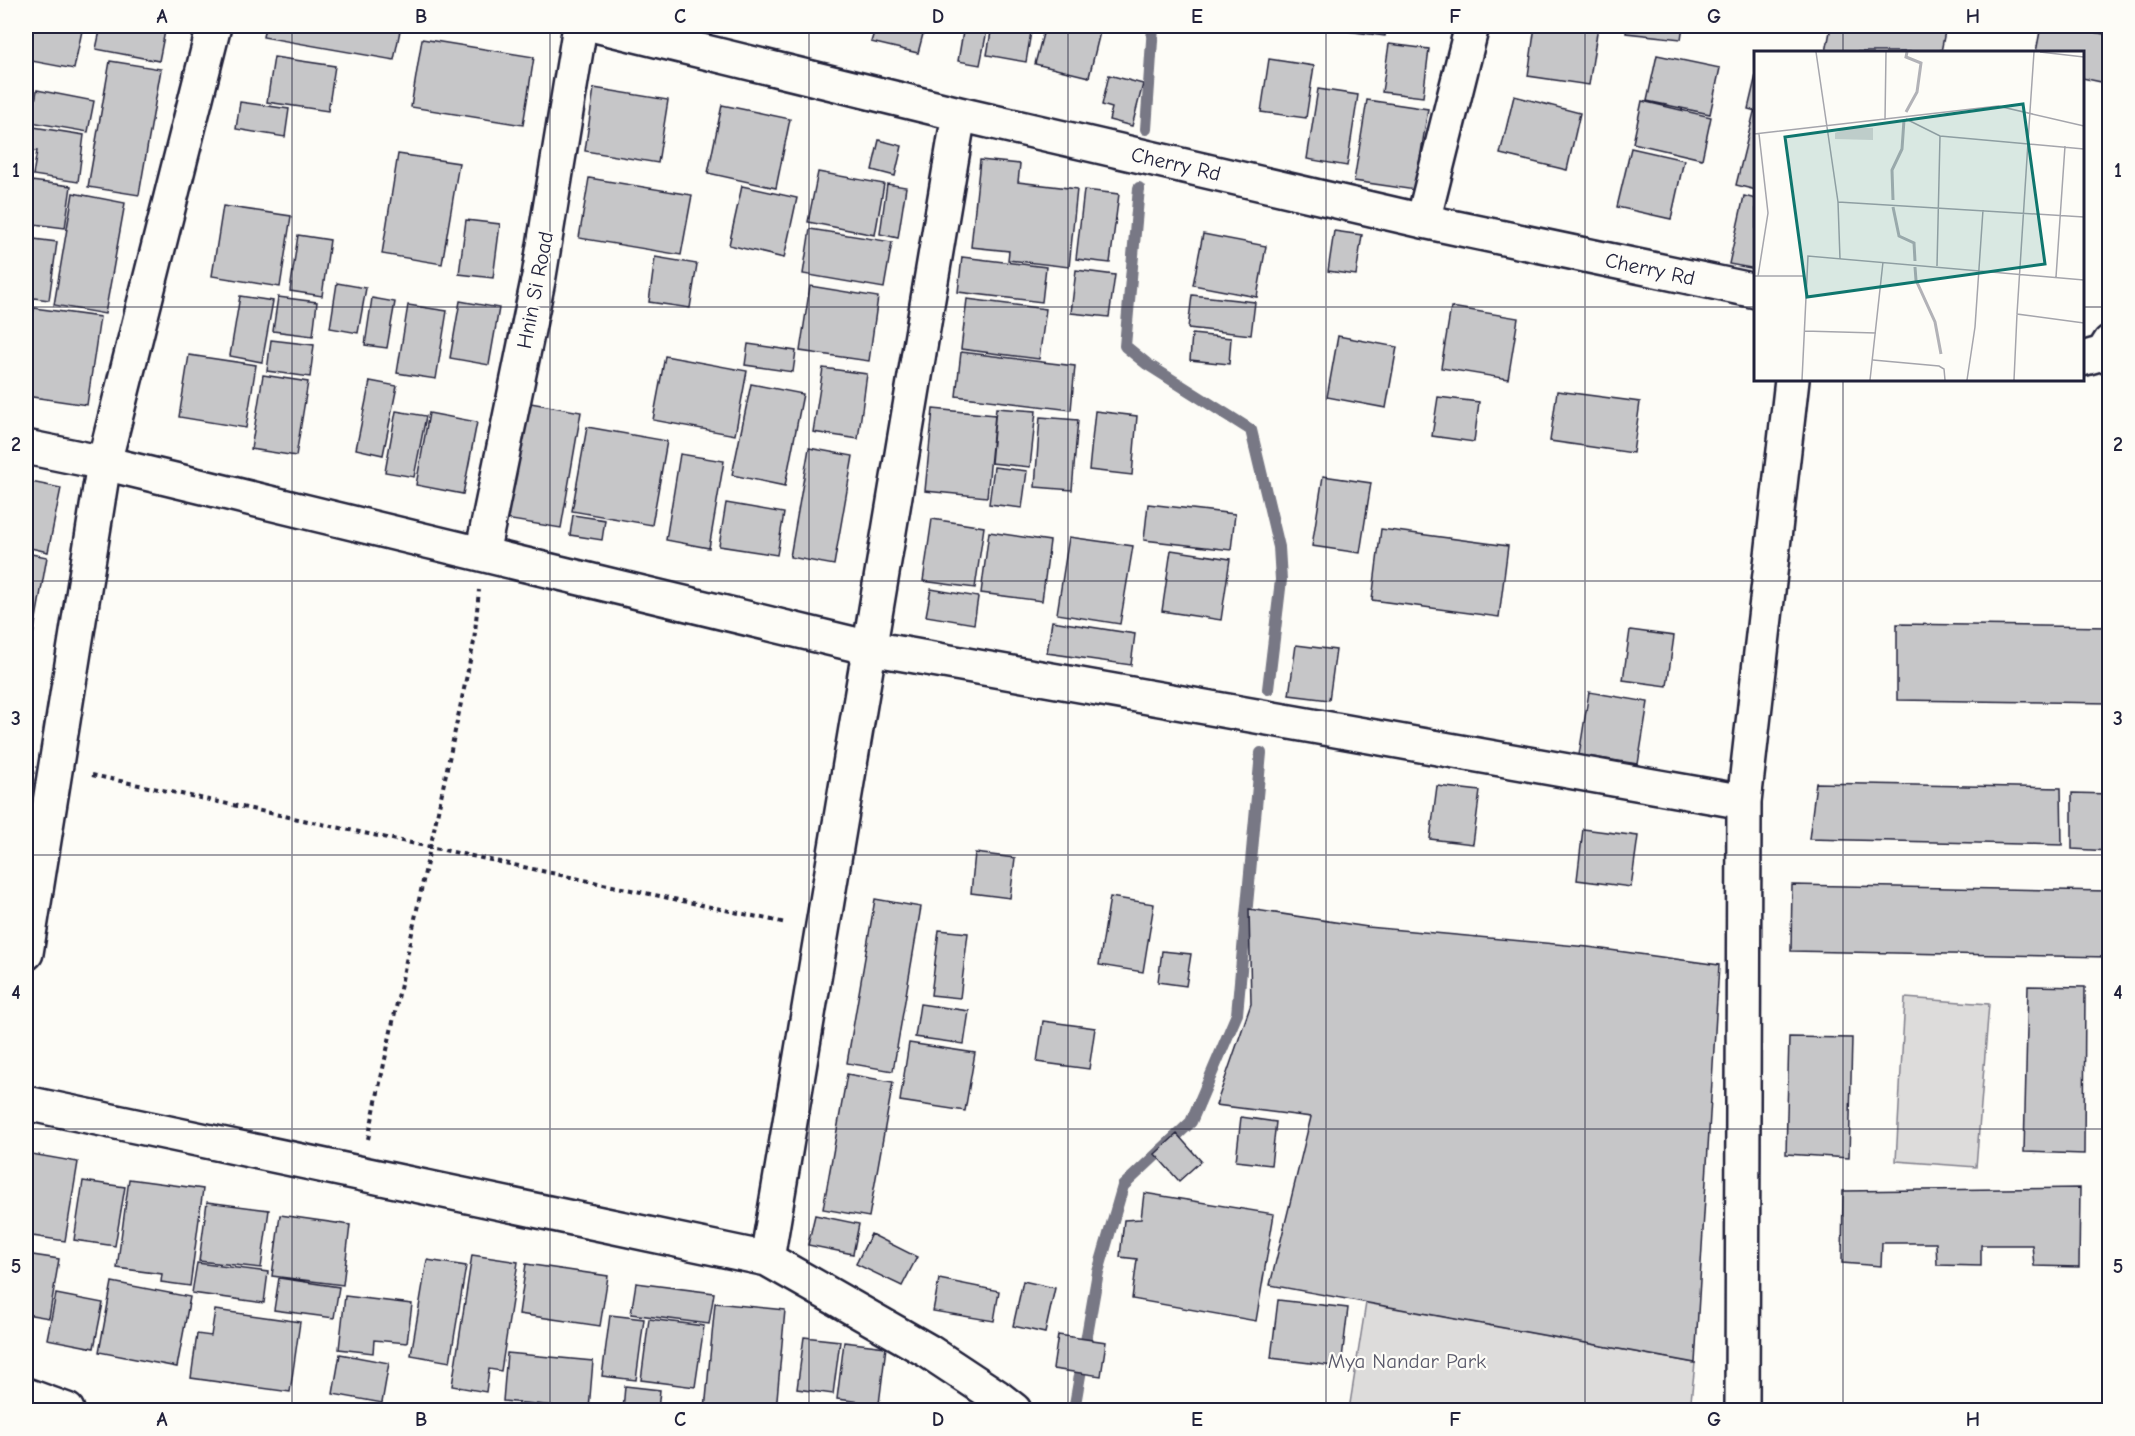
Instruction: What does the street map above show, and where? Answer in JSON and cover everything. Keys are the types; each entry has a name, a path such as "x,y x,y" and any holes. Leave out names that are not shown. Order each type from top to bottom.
{"main road":[{"path":"26,953 104,463 214,26"},
{"name":"Hnin Si Road","path":"483,554 539,276 580,26"},
{"name":"Cherry Rd","path":"599,26 959,114 1423,221 1754,291"},
{"path":"1423,221 1472,26"},
{"path":"767,1258 959,114"},
{"path":"2084,358 2103,353 2109,342"},
{"path":"1742,1410 1744,802 1792,381"},
{"path":"26,447 104,463 870,648 1744,802"},
{"path":"26,1103 767,1258 928,1351 1014,1410"},
{"path":"26,1395 67,1410"}],"path":[{"path":"361,1173 474,642 483,554"},
{"path":"55,767 822,931"}],"green space":[{"path":"1905,998 1989,1004 1976,1167 1896,1161"},
{"name":"Mya Nandar Park","path":"1366,1303 1695,1363 1690,1410 1349,1410"}],"building":[{"path":"26,26 83,26 74,69 26,60"},
{"path":"101,26 166,26 159,61 96,49"},
{"path":"265,26 401,26 394,60 263,37"},
{"path":"876,26 888,26 923,34 918,53 871,42"},
{"path":"904,26 929,26 928,31"},
{"path":"964,26 988,26 980,65 958,61"},
{"path":"992,26 1032,26 1026,62 987,55"},
{"path":"1045,26 1076,26 1100,32 1089,77 1035,64"},
{"path":"1331,26 1387,26 1385,36 1331,29"},
{"path":"1535,26 1598,26 1589,85 1528,76"},
{"path":"1627,26 1683,26 1681,39 1626,33"},
{"path":"1831,26 1946,26 1941,51 1826,51"},
{"path":"2041,26 2056,26 2110,35 2110,63 2106,83 2084,78 2084,51 2036,51"},
{"path":"422,39 534,57 523,125 411,107"},
{"path":"1389,44 1429,49 1423,97 1382,92"},
{"path":"1657,55 1720,68 1710,114 1647,101"},
{"path":"274,57 335,66 328,111 267,102"},
{"path":"1269,59 1314,66 1306,118 1261,112"},
{"path":"110,61 161,69 139,195 88,187"},
{"path":"1109,75 1143,84 1132,126 1109,120 1112,108 1102,105"},
{"path":"1754,84 1754,110 1748,109"},
{"path":"594,88 668,100 658,163 585,151"},
{"path":"1318,89 1358,95 1347,166 1307,159"},
{"path":"37,90 94,101 88,132 31,122"},
{"path":"1514,96 1580,113 1567,170 1500,154"},
{"path":"1367,100 1428,109 1415,190 1354,181"},
{"path":"1642,101 1711,117 1702,159 1633,143"},
{"path":"240,102 289,109 285,137 236,129"},
{"path":"722,105 790,119 776,188 708,173"},
{"path":"1754,112 1754,190 1736,185"},
{"path":"27,126 84,135 78,182 33,175 37,151 26,150"},
{"path":"879,140 902,146 895,176 872,170"},
{"path":"1631,148 1684,160 1671,219 1617,207"},
{"path":"398,154 459,163 442,264 382,254"},
{"path":"980,160 1020,164 1018,182 1077,189 1069,267 1008,260 1009,251 971,247"},
{"path":"818,172 884,184 875,235 808,222"},
{"path":"589,178 692,195 681,255 579,238"},
{"path":"31,181 71,186 65,228 26,223"},
{"path":"887,184 906,187 898,238 880,234"},
{"path":"742,186 797,198 784,258 729,245"},
{"path":"1084,190 1119,194 1110,263 1076,259"},
{"path":"73,193 125,203 105,314 54,305"},
{"path":"1744,196 1754,198 1754,269 1729,264"},
{"path":"223,206 291,216 280,287 212,276"},
{"path":"466,220 500,224 493,278 459,274"},
{"path":"810,229 892,242 884,288 803,274"},
{"path":"1334,231 1362,235 1356,275 1328,271"},
{"path":"1203,234 1266,246 1257,297 1193,285"},
{"path":"298,235 330,240 322,296 290,291"},
{"path":"26,238 57,242 49,300 26,297"},
{"path":"655,257 697,264 690,308 649,302"},
{"path":"962,257 1046,267 1042,302 958,292"},
{"path":"1076,270 1115,275 1109,317 1071,313"},
{"path":"337,283 366,288 358,333 330,328"},
{"path":"810,286 878,297 869,361 800,351"},
{"path":"1192,295 1255,302 1251,335 1188,328"},
{"path":"240,296 273,301 262,362 230,356"},
{"path":"278,297 317,302 313,336 273,331"},
{"path":"372,298 395,302 387,348 365,345"},
{"path":"967,299 1046,309 1039,359 961,349"},
{"path":"460,301 499,308 489,365 450,358"},
{"path":"408,305 447,311 436,379 397,373"},
{"path":"1451,307 1518,318 1508,379 1441,368"},
{"path":"34,308 100,317 87,405 26,396 26,363"},
{"path":"26,318 31,319 26,357"},
{"path":"1192,334 1231,338 1229,364 1190,360"},
{"path":"1338,336 1397,347 1386,408 1327,397"},
{"path":"271,340 314,345 310,377 267,371"},
{"path":"748,344 796,351 793,372 745,365"},
{"path":"961,352 1075,366 1071,410 956,396"},
{"path":"189,355 256,365 246,428 179,417"},
{"path":"665,356 747,371 735,435 653,420"},
{"path":"823,368 867,374 858,439 813,432"},
{"path":"263,375 308,382 296,456 251,449"},
{"path":"370,381 397,386 383,455 356,449"},
{"path":"751,384 803,394 785,486 732,475"},
{"path":"1557,391 1640,402 1633,453 1550,441"},
{"path":"1438,397 1479,402 1474,442 1432,436"},
{"path":"525,402 581,412 561,528 505,519"},
{"path":"996,408 1036,411 1030,467 991,463"},
{"path":"933,409 995,415 987,497 925,491"},
{"path":"396,411 426,416 414,477 385,472"},
{"path":"1095,411 1137,416 1132,475 1089,470"},
{"path":"429,413 477,422 463,494 416,485"},
{"path":"1040,417 1078,420 1072,490 1035,487"},
{"path":"587,427 667,441 652,525 572,511"},
{"path":"809,448 853,456 834,565 790,557"},
{"path":"680,454 724,461 709,548 666,540"},
{"path":"994,467 1027,471 1022,508 989,504"},
{"path":"1323,476 1371,483 1360,553 1312,546"},
{"path":"26,481 61,488 48,552 26,547"},
{"path":"726,503 784,513 777,555 719,546"},
{"path":"1148,504 1235,514 1231,550 1144,540"},
{"path":"573,515 605,520 602,540 570,535"},
{"path":"932,519 984,527 975,588 923,581"},
{"path":"1381,529 1508,546 1499,617 1372,600"},
{"path":"989,532 1050,541 1042,601 981,593"},
{"path":"1069,537 1133,546 1120,624 1057,614"},
{"path":"1171,550 1230,559 1221,620 1162,611"},
{"path":"26,553 47,557 27,669 26,669"},
{"path":"931,589 978,597 974,624 926,616"},
{"path":"1052,621 1135,634 1131,665 1047,653"},
{"path":"1897,624 2110,627 2110,703 1897,700"},
{"path":"1630,630 1674,636 1667,686 1623,680"},
{"path":"1296,645 1336,650 1329,700 1289,695"},
{"path":"1589,692 1648,702 1638,764 1579,755"},
{"path":"1816,783 2061,788 2062,845 1809,839"},
{"path":"1437,786 1480,791 1473,844 1430,839"},
{"path":"2072,793 2110,794 2110,851 2072,849"},
{"path":"1583,829 1638,836 1631,887 1577,880"},
{"path":"975,853 1015,858 1010,898 971,893"},
{"path":"1792,885 2110,891 2110,957 1791,951"},
{"path":"1110,897 1154,904 1143,972 1099,965"},
{"path":"875,899 921,907 893,1071 847,1063"},
{"path":"1249,909 1368,927 1588,947 1719,965 1695,1363 1270,1285 1311,1117 1216,1105 1251,1004"},
{"path":"939,930 968,933 960,998 931,995"},
{"path":"1162,951 1191,954 1186,986 1158,982"},
{"path":"2028,986 2085,987 2084,1154 2024,1152"},
{"path":"920,1004 969,1011 964,1044 915,1037"},
{"path":"1043,1021 1095,1028 1089,1069 1037,1062"},
{"path":"1789,1037 1852,1038 1849,1158 1786,1154"},
{"path":"909,1043 975,1053 965,1111 900,1101"},
{"path":"847,1074 893,1082 869,1217 823,1209"},
{"path":"1241,1117 1276,1122 1271,1165 1236,1161"},
{"path":"1177,1134 1201,1161 1179,1181 1155,1154"},
{"path":"26,1153 78,1162 65,1241 26,1235"},
{"path":"129,1179 203,1189 190,1286 161,1282 162,1274 117,1268"},
{"path":"83,1181 125,1187 115,1246 74,1240"},
{"path":"2080,1188 2079,1267 2034,1266 2032,1245 1981,1245 1981,1266 1937,1265 1936,1243 1882,1243 1881,1266 1842,1263 1843,1191"},
{"path":"1144,1193 1274,1214 1256,1321 1132,1299 1137,1259 1120,1257 1124,1220 1141,1219"},
{"path":"207,1202 269,1210 261,1268 199,1261"},
{"path":"280,1215 350,1225 343,1285 272,1276"},
{"path":"815,1215 859,1224 853,1254 808,1245"},
{"path":"871,1234 917,1257 902,1286 856,1264"},
{"path":"26,1254 59,1259 49,1318 26,1314"},
{"path":"472,1255 518,1262 501,1371 489,1369 486,1392 452,1386"},
{"path":"427,1260 466,1266 450,1362 411,1355"},
{"path":"197,1263 268,1272 264,1303 192,1293"},
{"path":"526,1264 608,1276 600,1326 519,1314"},
{"path":"279,1278 339,1287 334,1318 274,1310"},
{"path":"939,1279 999,1291 994,1321 933,1311"},
{"path":"1023,1281 1055,1288 1045,1333 1013,1326"},
{"path":"112,1282 190,1297 177,1367 99,1352"},
{"path":"636,1283 714,1293 709,1324 631,1314"},
{"path":"56,1294 103,1303 94,1348 47,1339"},
{"path":"345,1296 412,1304 407,1343 374,1340 373,1353 339,1349"},
{"path":"1278,1300 1348,1308 1341,1367 1271,1358"},
{"path":"715,1303 785,1310 776,1410 705,1410"},
{"path":"215,1310 300,1322 290,1392 191,1378 197,1334 211,1336"},
{"path":"610,1315 644,1319 636,1380 602,1376"},
{"path":"649,1319 704,1326 695,1387 641,1380"},
{"path":"1058,1335 1106,1342 1101,1376 1053,1369"},
{"path":"804,1337 840,1341 833,1394 797,1389"},
{"path":"844,1342 886,1347 879,1404 837,1399"},
{"path":"507,1353 593,1361 589,1409 503,1401"},
{"path":"340,1354 389,1363 382,1403 333,1394"},
{"path":"625,1386 660,1390 658,1410 623,1410"}],"waterway":[{"path":"1146,129 1153,26"},
{"path":"1139,188 1125,346 1147,364 1251,430 1279,547 1281,580 1268,689"},
{"path":"1074,1410 1098,1272 1123,1186 1191,1122 1237,1014 1261,753"}]}
